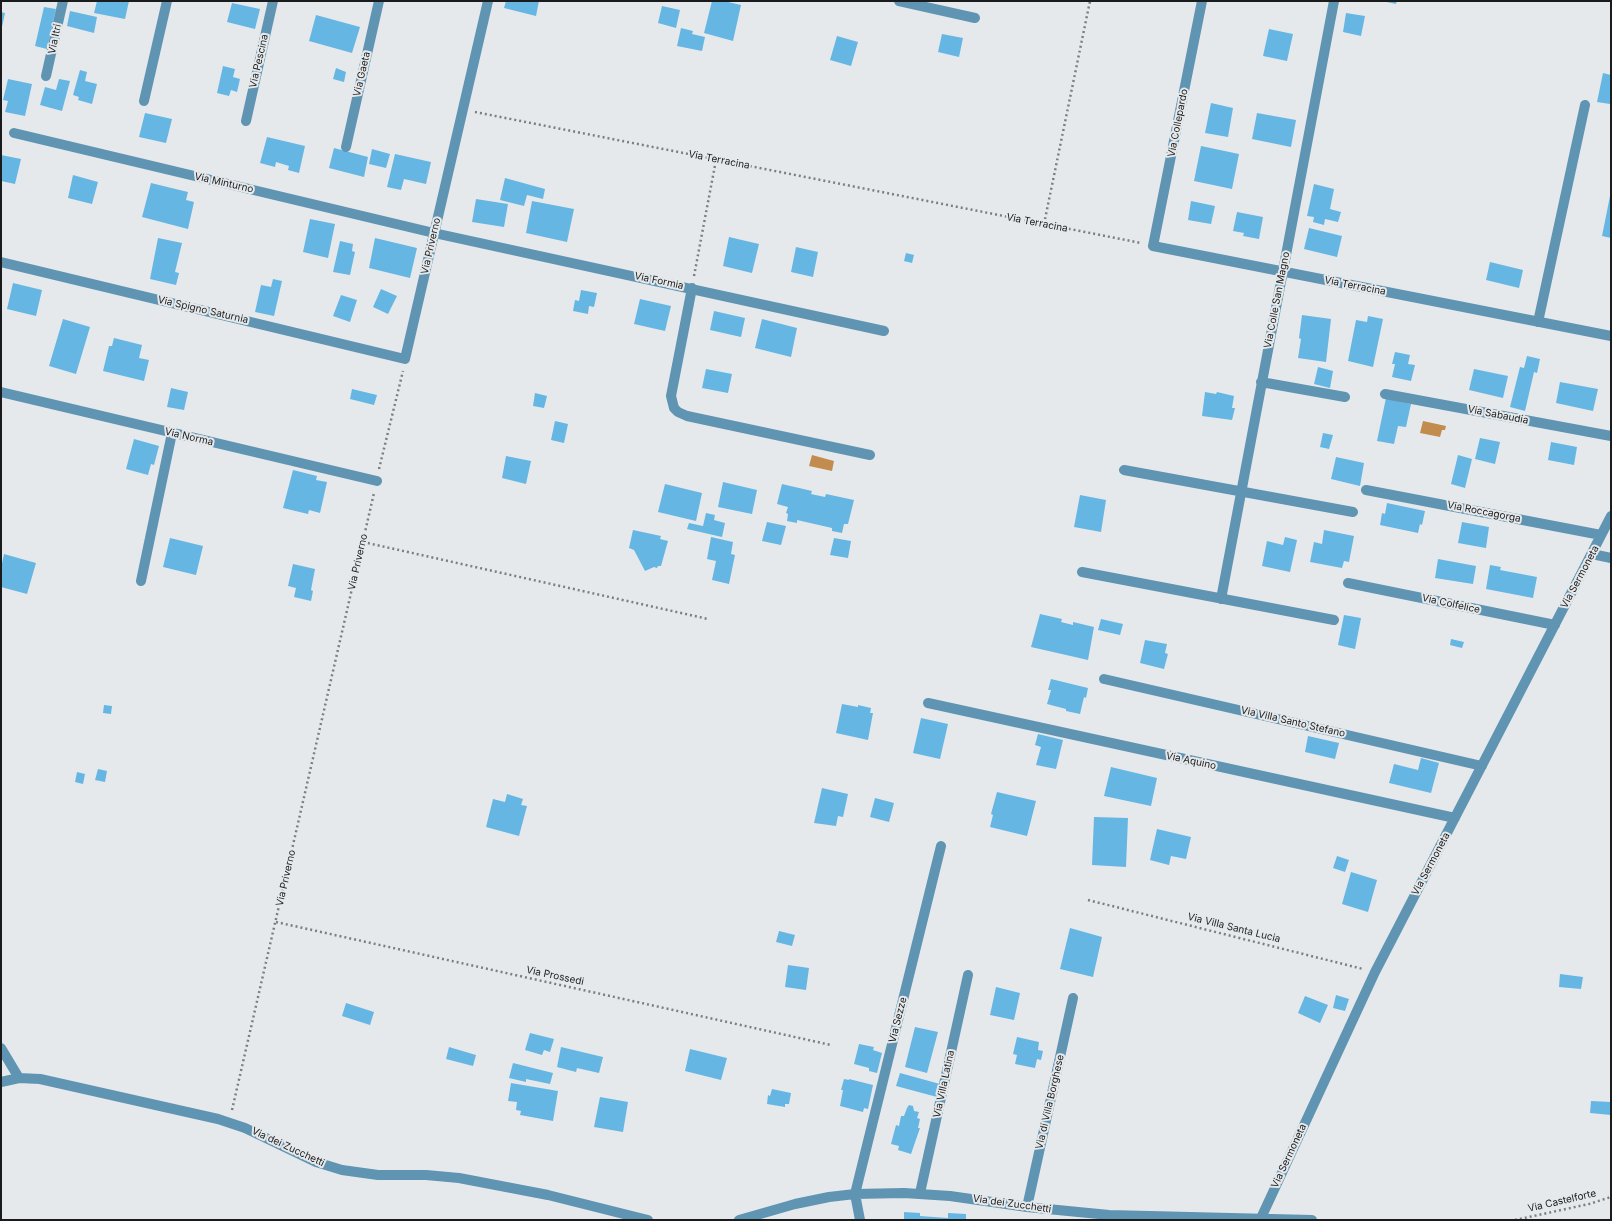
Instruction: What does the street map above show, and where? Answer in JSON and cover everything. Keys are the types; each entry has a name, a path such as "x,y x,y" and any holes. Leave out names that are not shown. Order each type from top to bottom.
{"street":[{"name":"Via Itri","path":"46,76 63,1"},
{"path":"144,101 167,1"},
{"name":"Via Pescina","path":"246,121 273,1"},
{"name":"Via Gaeta","path":"346,147 379,1"},
{"name":"Via Priverno","path":"405,358 488,1"},
{"path":"899,1 975,18"},
{"name":"Via Collepardo","path":"1153,246 1202,1"},
{"name":"Via Colle San Magno","path":"1221,599 1240,491 1334,1"},
{"path":"1538,322 1585,105"},
{"name":"Via Minturno","path":"14,133 434,233"},
{"name":"Via Formia","path":"434,233 884,331"},
{"name":"Via Terracina","path":"1153,246 1611,336"},
{"name":"Via Spigno Saturnia","path":"1,262 405,358"},
{"path":"692,288 671,396 674,408 678,412 687,416 870,455"},
{"path":"1261,382 1345,397"},
{"name":"Via Norma","path":"1,392 377,481"},
{"name":"Via Sabaudia","path":"1385,394 1611,436"},
{"path":"141,581 172,433"},
{"path":"1124,470 1353,512"},
{"name":"Via Roccagorga","path":"1366,490 1601,535"},
{"name":"Via Sermoneta","path":"1260,1218 1376,972 1611,516"},
{"path":"1592,554 1611,558"},
{"path":"1082,572 1334,620"},
{"name":"Via Colfelice","path":"1348,583 1554,625"},
{"name":"Via Villa Santo Stefano","path":"1104,679 1482,766"},
{"name":"Via Aquino","path":"928,703 1455,818"},
{"name":"Via Sezze","path":"855,1194 940,846"},
{"name":"Via Villa Latina","path":"920,1193 968,975"},
{"name":"Via di Villa Borghese","path":"1027,1206 1073,998"},
{"path":"1,1048 18,1078"},
{"name":"Via dei Zucchetti","path":"1,1082 18,1078 46,1080 229,1122 262,1135 316,1162 342,1170 374,1174 430,1175 459,1178 544,1194 648,1220"},
{"name":"Via dei Zucchetti","path":"739,1220 761,1217 812,1200 855,1194 920,1193 955,1196 1126,1218 1260,1218 1312,1220"},
{"path":"855,1194 860,1220"}],"path":[{"path":"1044,224 1090,1"},
{"name":"Via Terracina","path":"462,110 1153,246"},
{"path":"692,288 716,160"},
{"name":"Via Priverno","path":"229,1122 405,358"},
{"path":"363,542 708,619"},
{"name":"Via Villa Santa Lucia","path":"1088,900 1376,972"},
{"name":"Via Prossedi","path":"276,922 831,1045"},
{"name":"Via Castelforte","path":"1515,1220 1589,1204 1611,1197"}],"shaded area":[{"path":"1423,421 1446,426 1445,430 1442,430 1440,437 1420,433"},
{"path":"812,455 834,461 832,471 809,466"}],"building":[{"path":"97,1 129,1 125,19 94,13"},
{"path":"506,1 539,1 536,16 504,8"},
{"path":"712,1 724,1 741,5 733,41 704,33"},
{"path":"1382,1 1397,1 1396,4"},
{"path":"232,3 260,9 255,29 227,22"},
{"path":"662,6 680,10 676,28 658,23"},
{"path":"44,7 56,9 47,49 35,46"},
{"path":"70,11 97,17 94,33 67,26"},
{"path":"1,12 5,13 2,27 1,27"},
{"path":"1346,13 1365,16 1361,36 1343,32"},
{"path":"316,15 360,27 352,53 309,41"},
{"path":"681,28 693,31 692,34 705,37 702,51 677,46"},
{"path":"1269,29 1293,34 1287,61 1263,56"},
{"path":"942,34 963,38 959,57 938,52"},
{"path":"837,36 858,42 851,66 830,60"},
{"path":"223,66 235,69 233,77 240,79 237,92 231,90 229,96 217,93"},
{"path":"336,68 346,72 344,82 333,79"},
{"path":"80,70 87,72 85,81 97,84 92,104 78,100 79,97 73,95"},
{"path":"1603,73 1611,75 1610,104 1597,102"},
{"path":"8,79 32,84 25,116 5,112 8,101 3,100"},
{"path":"59,79 70,81 62,111 40,105 45,87 56,90"},
{"path":"1211,103 1233,108 1228,137 1205,133"},
{"path":"145,113 172,119 166,143 139,137"},
{"path":"1257,113 1296,120 1291,147 1252,139"},
{"path":"267,137 305,146 299,173 288,170 289,166 276,162 275,167 260,163"},
{"path":"1201,146 1239,154 1232,189 1194,181"},
{"path":"334,148 368,157 364,177 329,168"},
{"path":"372,149 390,154 386,168 369,164"},
{"path":"395,154 431,162 426,184 404,179 401,190 387,187"},
{"path":"1,155 21,159 15,184 1,181"},
{"path":"73,175 98,182 92,204 68,198"},
{"path":"505,178 545,189 543,199 527,195 524,206 500,200"},
{"path":"151,183 188,192 186,200 194,202 188,229 142,217"},
{"path":"1314,184 1334,189 1330,209 1341,212 1338,222 1325,219 1324,225 1313,222 1314,217 1307,216"},
{"path":"1611,196 1611,238 1602,236"},
{"path":"476,199 508,204 504,227 472,222"},
{"path":"532,201 574,209 567,242 526,233"},
{"path":"1191,201 1215,206 1211,224 1188,220"},
{"path":"1237,212 1263,217 1259,239 1243,236 1244,233 1233,231"},
{"path":"310,219 335,224 328,258 303,252"},
{"path":"1309,228 1342,236 1337,257 1304,249"},
{"path":"729,237 759,244 752,273 723,266"},
{"path":"158,238 182,243 175,272 179,273 176,285 150,279"},
{"path":"375,238 417,248 410,278 369,268"},
{"path":"340,241 353,244 352,251 355,252 350,275 333,272"},
{"path":"796,247 818,252 813,277 791,272"},
{"path":"906,253 914,255 912,263 904,261"},
{"path":"1490,262 1523,270 1519,288 1486,280"},
{"path":"273,279 282,281 274,316 255,312 261,285 271,287"},
{"path":"13,283 42,290 36,316 7,309"},
{"path":"381,289 397,296 388,314 373,307"},
{"path":"581,290 597,293 594,307 589,306 588,314 573,311 575,300 579,301"},
{"path":"341,295 357,300 350,322 333,316"},
{"path":"640,299 671,306 665,331 634,324"},
{"path":"714,311 745,318 741,337 710,330"},
{"path":"1302,315 1331,319 1326,362 1298,358 1301,339 1299,338"},
{"path":"1368,316 1383,319 1373,367 1348,361 1356,320 1367,322"},
{"path":"63,319 90,327 76,374 49,366"},
{"path":"762,319 797,328 791,357 755,348"},
{"path":"114,338 142,345 139,358 149,360 144,381 103,371 109,346 112,346"},
{"path":"1395,352 1410,355 1408,364 1415,365 1411,381 1392,377 1395,364 1392,364"},
{"path":"1527,356 1540,359 1537,373 1534,372 1525,411 1510,407 1520,367 1524,368"},
{"path":"1318,367 1333,371 1330,388 1314,384"},
{"path":"706,369 732,374 728,393 702,388"},
{"path":"1474,369 1508,376 1503,398 1469,390"},
{"path":"1560,382 1598,389 1593,411 1556,403"},
{"path":"171,388 188,392 184,410 167,407"},
{"path":"352,389 377,395 374,405 350,399"},
{"path":"1205,392 1216,394 1217,392 1234,396 1232,408 1235,408 1232,420 1202,416"},
{"path":"535,393 547,396 544,408 533,406"},
{"path":"1386,398 1411,404 1406,427 1398,426 1394,444 1377,441"},
{"path":"555,421 568,424 564,443 551,440"},
{"path":"1323,433 1333,435 1329,449 1320,447"},
{"path":"1480,438 1500,442 1495,464 1475,459"},
{"path":"134,439 159,446 154,465 151,464 148,475 126,469"},
{"path":"1551,442 1577,447 1574,465 1548,460"},
{"path":"1458,455 1472,459 1465,488 1451,484"},
{"path":"506,456 531,461 526,484 502,478"},
{"path":"1336,457 1364,463 1360,486 1331,479"},
{"path":"293,470 317,476 316,480 327,482 320,513 309,510 308,514 283,508"},
{"path":"723,482 757,490 752,514 718,507"},
{"path":"665,484 702,493 696,521 658,512"},
{"path":"782,484 812,491 811,494 825,497 826,494 854,500 848,524 844,524 842,533 832,531 832,528 797,520 797,523 787,521 788,514 786,513 788,507 777,504"},
{"path":"1080,495 1106,500 1101,532 1074,527"},
{"path":"1387,503 1425,511 1422,525 1420,524 1418,533 1380,525 1382,513 1385,514"},
{"path":"706,513 715,515 714,520 725,523 722,537 687,529 689,523 703,526"},
{"path":"767,522 786,526 781,545 762,541"},
{"path":"1462,522 1489,527 1486,548 1458,543"},
{"path":"633,530 661,536 660,539 668,541 661,566 645,571 634,550 629,548"},
{"path":"1324,530 1354,536 1349,562 1344,561 1342,568 1310,562 1314,542 1322,544"},
{"path":"711,537 733,542 731,554 735,555 729,584 712,580 716,561 707,559"},
{"path":"1285,537 1297,540 1290,572 1262,566 1267,541 1283,545"},
{"path":"170,538 203,546 196,575 163,567"},
{"path":"834,538 851,541 848,558 830,555"},
{"path":"4,554 36,563 27,594 1,587 1,568"},
{"path":"1438,559 1476,566 1473,584 1435,578"},
{"path":"293,564 315,569 311,590 313,591 311,601 294,597 296,588 288,586"},
{"path":"1490,565 1501,567 1500,570 1537,577 1533,598 1486,589"},
{"path":"1040,614 1062,619 1061,622 1073,625 1073,622 1094,627 1088,660 1031,647"},
{"path":"1344,615 1361,618 1355,649 1338,645"},
{"path":"1101,619 1123,624 1120,635 1098,630"},
{"path":"1451,639 1464,642 1462,648 1450,645"},
{"path":"1145,640 1167,644 1165,653 1168,654 1164,669 1140,663"},
{"path":"1051,679 1088,688 1080,714 1047,704 1051,690 1048,690"},
{"path":"842,704 871,708 870,713 873,713 868,740 836,733"},
{"path":"104,705 112,706 111,714 103,713"},
{"path":"921,718 948,724 940,759 913,753"},
{"path":"1038,734 1063,740 1056,769 1036,765 1041,747 1035,745"},
{"path":"1308,736 1339,743 1335,759 1305,752"},
{"path":"1421,758 1439,763 1431,793 1389,783 1394,764 1418,770"},
{"path":"1111,767 1157,778 1151,806 1104,796"},
{"path":"98,769 107,771 105,782 95,780"},
{"path":"77,772 85,774 83,784 75,782"},
{"path":"822,788 848,794 843,817 838,816 836,826 814,823"},
{"path":"997,792 1036,801 1027,836 990,827 993,815 991,814"},
{"path":"507,794 523,799 521,805 527,806 519,836 486,827 493,799 505,802"},
{"path":"875,798 894,803 889,822 870,817"},
{"path":"1094,817 1128,818 1126,867 1092,865"},
{"path":"1157,829 1191,837 1186,859 1171,856 1169,865 1150,860"},
{"path":"1337,856 1349,860 1345,872 1333,868"},
{"path":"1351,872 1377,880 1368,912 1342,904"},
{"path":"1070,928 1102,937 1093,977 1060,969"},
{"path":"779,931 795,935 792,946 776,942"},
{"path":"788,965 809,968 806,990 785,987"},
{"path":"1560,974 1583,977 1581,989 1559,987"},
{"path":"996,987 1020,993 1014,1020 990,1015"},
{"path":"1336,995 1349,999 1345,1011 1333,1008"},
{"path":"1305,996 1328,1005 1320,1023 1298,1013"},
{"path":"346,1003 374,1012 370,1025 342,1016"},
{"path":"915,1027 938,1032 927,1073 905,1067"},
{"path":"530,1033 554,1039 550,1052 544,1050 542,1055 525,1050"},
{"path":"1017,1037 1039,1042 1038,1050 1043,1051 1041,1060 1037,1059 1035,1068 1015,1064 1017,1055 1013,1054"},
{"path":"859,1044 874,1047 873,1050 882,1053 877,1073 869,1071 869,1068 854,1064"},
{"path":"449,1047 476,1055 473,1066 446,1059"},
{"path":"561,1047 603,1057 599,1073 577,1068 576,1072 557,1067"},
{"path":"690,1049 727,1058 721,1080 685,1071"},
{"path":"513,1063 553,1073 550,1084 526,1079 526,1082 509,1078"},
{"path":"900,1073 940,1084 937,1097 896,1086"},
{"path":"844,1079 873,1085 868,1109 864,1108 863,1112 840,1106 843,1090 841,1090"},
{"path":"511,1083 558,1091 553,1121 520,1115 521,1111 516,1110 517,1102 508,1101"},
{"path":"772,1089 791,1093 789,1104 785,1104 785,1107 767,1104 768,1095 770,1096"},
{"path":"600,1097 628,1102 623,1132 594,1127"},
{"path":"1591,1101 1611,1102 1611,1115 1590,1113"},
{"path":"909,1105 913,1106 914,1111 919,1112 917,1118 920,1119 918,1128 920,1128 911,1154 898,1150 899,1146 891,1144 896,1125 899,1126 901,1116 904,1116"},
{"path":"904,1212 920,1213 920,1216 948,1218 948,1213 966,1214 966,1220 904,1220"}]}
